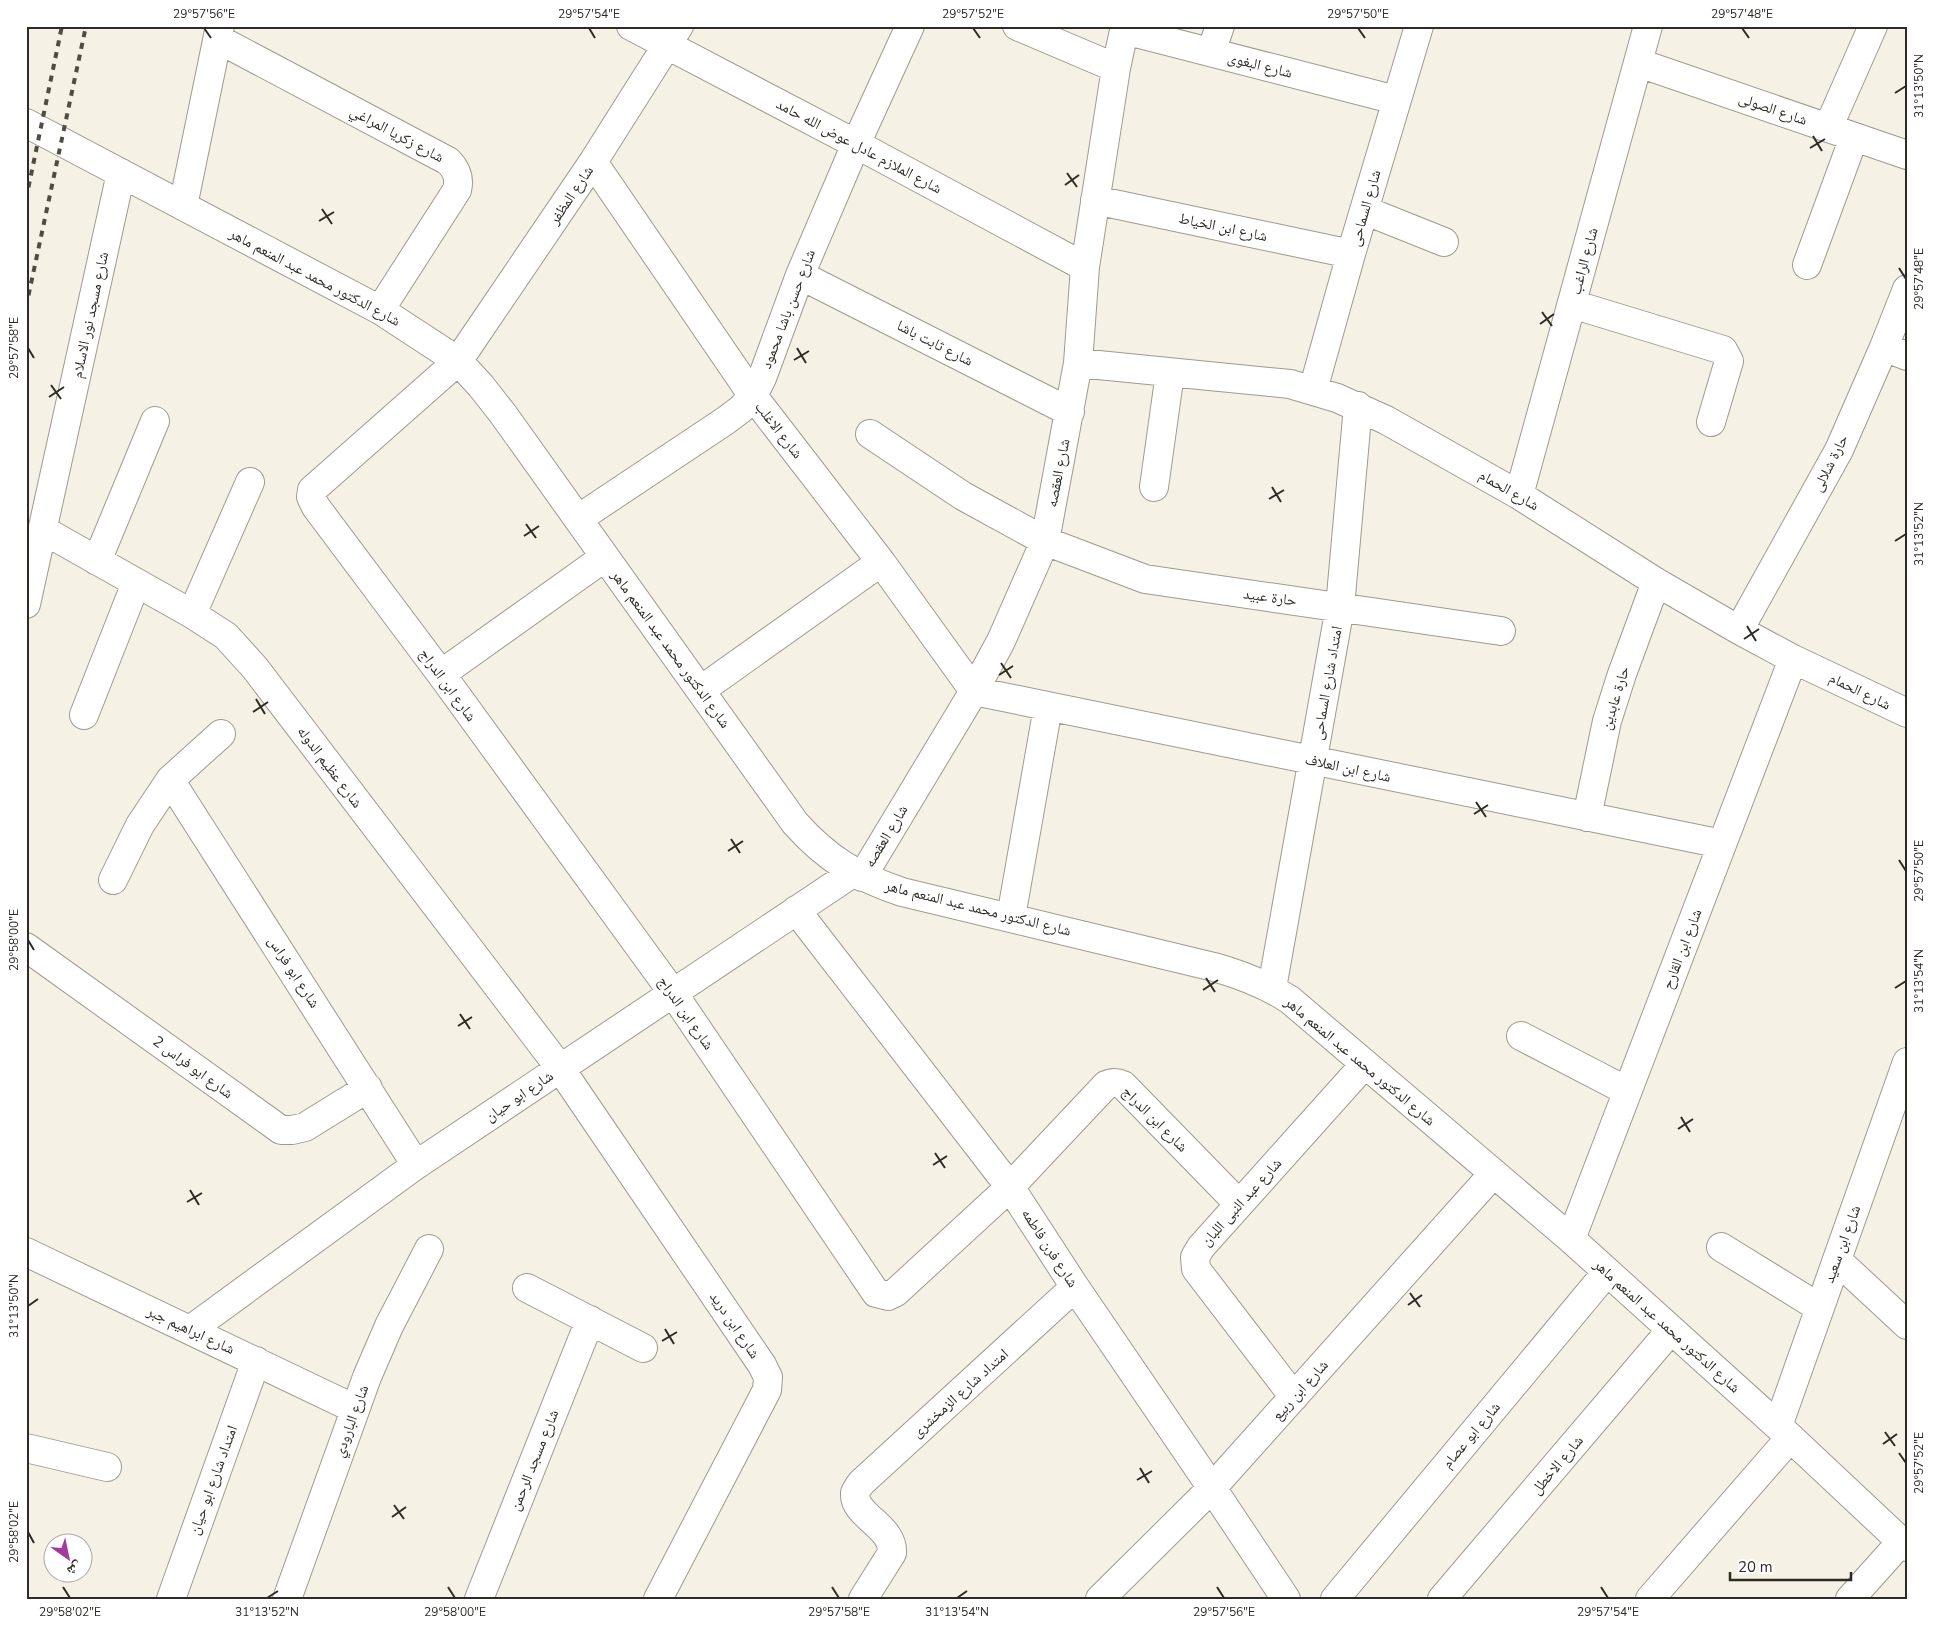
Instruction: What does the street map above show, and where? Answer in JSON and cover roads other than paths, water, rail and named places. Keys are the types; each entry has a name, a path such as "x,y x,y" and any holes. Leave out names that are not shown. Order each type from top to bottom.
{"street":[{"name":"شارع الملازم عادل عوض الله حامد","path":"631,26 673,36 856,144 1086,267"},
{"name":"شارع حسن باشا محمود","path":"578,519 741,409 754,396 800,275 856,144 910,26"},
{"path":"1017,26 1116,68"},
{"path":"1211,52 1220,26"},
{"name":"شارع السماحى","path":"1313,390 1351,254 1419,26"},
{"name":"شارع الراغب","path":"1519,494 1648,26"},
{"path":"1828,128 1873,26"},
{"name":"شارع العقصه","path":"858,874 974,691 1001,641 1045,542 1078,363 1086,267 1095,200 1116,68 1125,28"},
{"name":"شارع البغوى","path":"1125,28 1396,100"},
{"path":"183,206 219,32"},
{"name":"شارع زكريا المراغي","path":"219,32 454,167 459,182 457,190 380,310"},
{"name":"شارع المظفر","path":"458,361 593,162 673,36"},
{"name":"شارع الصولى","path":"1639,63 1907,155"},
{"name":"شارع الدكتور محمد عبد المنعم ماهر","path":"26,123 380,310 458,361 503,414 702,690 795,823 811,841 829,856 858,874 902,892 1214,967 1244,976 1272,988 1290,1000 1571,1239 1784,1432 1904,1545"},
{"path":"1807,265 1854,137"},
{"name":"شارع الاغلب","path":"593,162 754,396 881,562 974,691"},
{"name":"شارع مسجد نور الاسلام","path":"26,604 121,173"},
{"name":"شارع ابن الخياط","path":"1095,200 1351,254"},
{"path":"1364,210 1444,242"},
{"name":"شارع ثابت باشا","path":"800,275 1070,412"},
{"name":"حارة شلالى","path":"1739,630 1896,351 1907,289"},
{"path":"1572,304 1723,350 1729,361 1711,422"},
{"name":"شارع ابن الدراج","path":"458,361 312,490 311,497 316,507 441,674 673,993 876,1293 888,1296 896,1292 1010,1187 1106,1085 1117,1082 1123,1085 1239,1204"},
{"name":"شارع الحمام","path":"1078,363 1290,384 1358,406 1519,494 1656,582 1739,630 1793,659 1907,713"},
{"path":"1154,487 1170,372"},
{"name":"امتداد شارع السماحى","path":"1272,988 1340,607 1358,406"},
{"path":"97,561 155,421"},
{"name":"حارة عبيد","path":"870,434 963,496 1045,542 1145,579 1501,631"},
{"path":"192,614 250,482"},
{"name":"شارع عظيم الدوله","path":"43,530 192,614 226,636 255,668 560,1068"},
{"path":"441,674 605,557"},
{"path":"702,690 881,562"},
{"path":"84,715 136,582"},
{"name":"حارة عابدين","path":"1587,817 1607,721 1628,655 1656,582"},
{"name":"شارع ابن القارح","path":"1571,1239 1793,659"},
{"name":"شارع ابن العلاف","path":"974,691 1722,844"},
{"path":"1011,917 1048,707"},
{"path":"114,880 140,825 170,780 221,734"},
{"name":"شارع ابو فراس","path":"170,780 416,1165"},
{"name":"شارع ابو حيان","path":"190,1330 416,1165 796,910 858,874"},
{"name":"شارع فرن فاطمه","path":"796,910 1010,1187 1075,1288 1286,1599"},
{"name":"شارع ابو فراس 2","path":"26,947 281,1130 305,1127 368,1088"},
{"path":"1521,1036 1627,1091"},
{"name":"شارع ابن سعيد","path":"1784,1432 1820,1308 1907,1062"},
{"name":"شارع عبد النبى اللبان","path":"1294,1398 1196,1269 1195,1257 1200,1247 1365,1064"},
{"name":"شارع ابن دريد","path":"560,1068 762,1365 768,1377 767,1390 666,1596"},
{"name":"شارع ابن ربيع","path":"1100,1599 1212,1488 1493,1174"},
{"path":"1721,1247 1820,1308"},
{"name":"شارع البارودي","path":"287,1599 355,1409 389,1326 428,1249"},
{"name":"شارع ابراهيم جبر","path":"26,1252 355,1409"},
{"path":"1837,1260 1907,1325"},
{"name":"شارع ابو عصام","path":"1335,1599 1607,1272"},
{"path":"527,1288 643,1348"},
{"name":"امتداد شارع الزمخشرى","path":"863,1599 892,1553 892,1546 890,1538 857,1503 855,1492 861,1483 1075,1288"},
{"name":"شارع مسجد الرحمن","path":"479,1599 590,1320"},
{"name":"شارع الاخطل","path":"1442,1599 1671,1330"},
{"name":"امتداد شارع ابو حيان","path":"171,1599 256,1361"},
{"path":"1650,1599 1784,1432"},
{"path":"26,1448 107,1467"},
{"path":"1850,1599 1904,1545"}],"railway":[{"path":"26,199 62,26"},
{"path":"26,307 86,26"}]}
